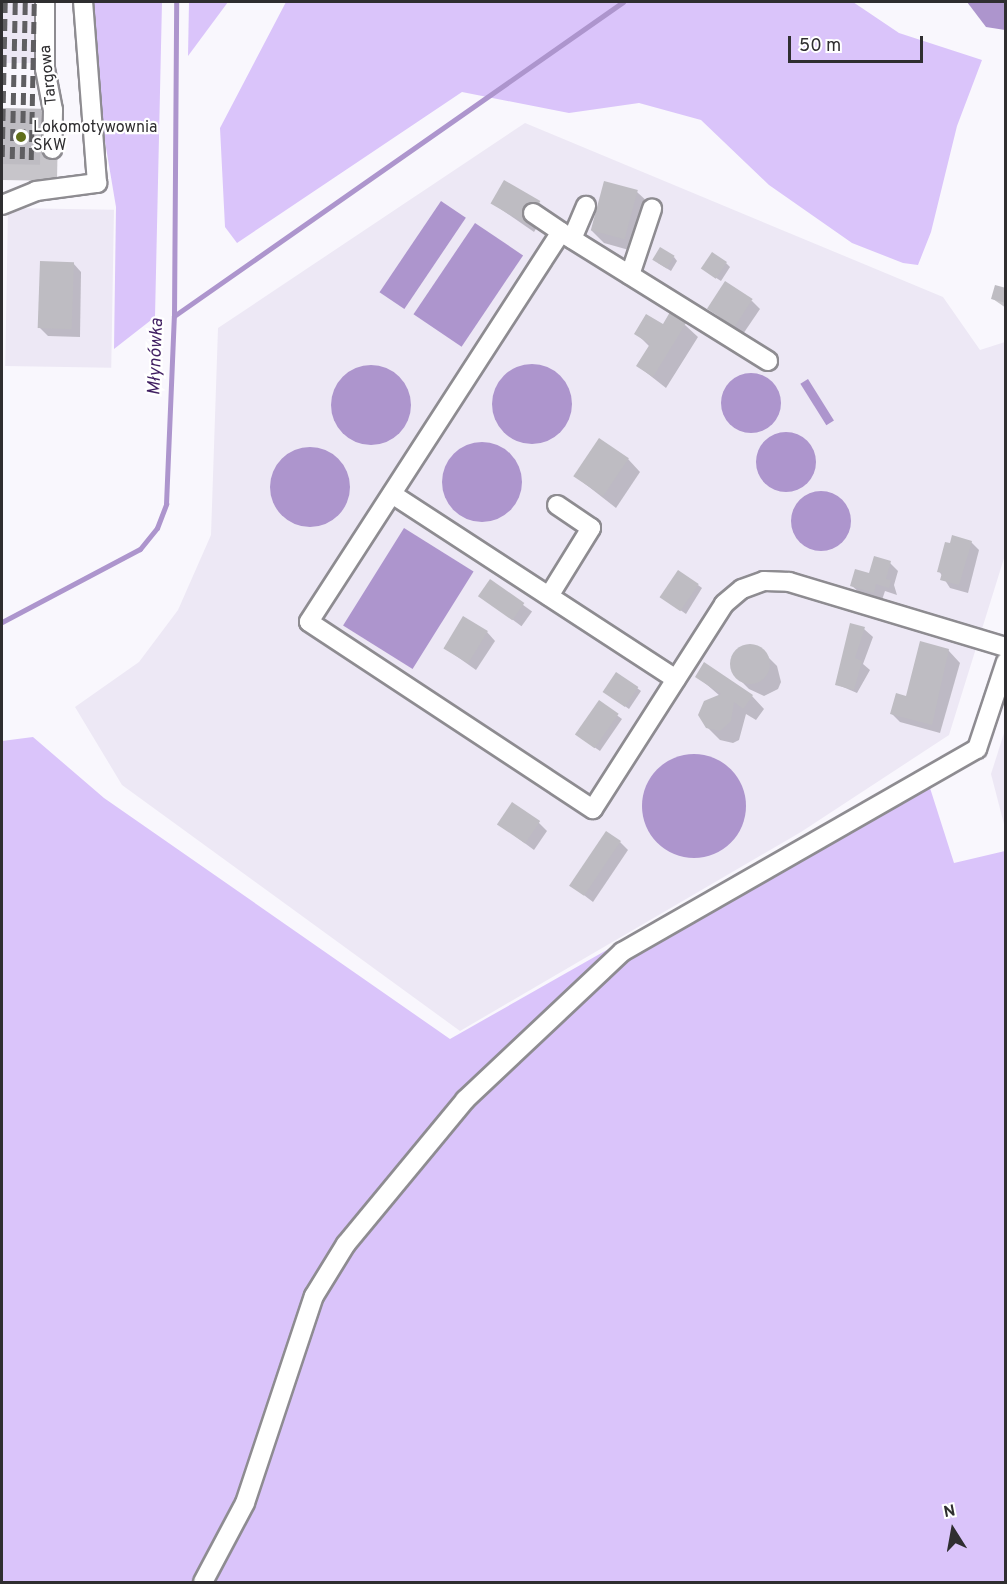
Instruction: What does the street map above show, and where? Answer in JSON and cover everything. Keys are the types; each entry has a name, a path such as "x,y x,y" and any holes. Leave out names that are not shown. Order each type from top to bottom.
{"street":[{"name":"Targowa","path":"45,2 45,69 53,110 52,149"},
{"path":"2,205 36,191 97,183 83,2"},
{"path":"586,206 392,494 309,622 592,809 724,604 742,589 764,581 789,582 1005,647"},
{"path":"630,275 652,209"},
{"path":"532,213 768,361"},
{"path":"392,494 676,679"},
{"path":"549,596 591,528 557,505"},
{"path":"203,1582 245,1503 314,1296 346,1244 465,1100 622,952 977,749 1005,662"}],"shaded area":[{"path":"2,2 40,2 40,63 2,63"},
{"path":"88,2 162,2 155,317 114,349 116,207 97,94"},
{"path":"189,2 228,2 188,56"},
{"path":"286,2 853,2 899,33 982,60 957,126 931,232 918,265 903,263 852,243 769,185 701,120 639,103 569,113 462,92 237,243 225,227 220,128"},
{"path":"967,2 1005,2 1005,30 986,27"},
{"path":"525,123 943,297 980,350 1005,342 1005,555 949,735 801,832 460,1031 122,785 75,707 139,662 178,610 211,535 218,328"},
{"path":"441,201 466,218 404,309 379,292"},
{"path":"8,208 114,210 111,368 5,366"},
{"path":"475,223 523,255 462,347 413,314"},
{"path":"524,364 540,364 561,375 572,396 572,412 561,433 540,444 524,444 510,438 498,426 492,412 492,396 498,382 510,370"},
{"path":"363,365 379,365 400,376 411,397 411,413 400,434 379,445 363,445 349,439 337,427 331,413 331,397 337,383 349,371"},
{"path":"751,373 772,382 781,403 772,424 751,433 730,424 721,403 730,382"},
{"path":"808,379 834,421 826,425 800,384"},
{"path":"786,432 807,441 816,462 807,483 786,492 765,483 756,462 765,441"},
{"path":"474,442 490,442 511,453 522,474 522,490 511,511 490,522 474,522 460,516 448,504 442,490 442,474 448,460 460,448"},
{"path":"302,447 318,447 339,458 350,479 350,495 339,516 318,527 302,527 288,521 276,509 270,495 270,479 276,465 288,453"},
{"path":"821,491 842,500 851,521 842,542 821,551 800,542 791,521 800,500"},
{"path":"404,528 474,571 413,669 343,626"},
{"path":"1006,730 1005,828 991,774"},
{"path":"33,737 104,798 450,1039 612,947 629,957 930,788 954,863 1005,851 1005,1582 2,1582 2,741"},
{"path":"694,754 714,758 731,769 742,786 746,806 742,826 731,843 714,854 694,858 674,854 657,843 646,826 642,806 646,786 657,769 674,758"}],"building":[{"name":"Lokomotywownia SKW","path":"2,108 41,109 40,165 2,164"},
{"path":"504,180 540,201 527,224 490,203"},
{"path":"604,181 638,190 625,239 591,230"},
{"path":"660,247 675,256 667,269 652,260"},
{"path":"712,252 727,262 716,279 701,269"},
{"path":"40,261 74,262 72,329 38,328"},
{"path":"725,281 753,299 735,327 707,309"},
{"path":"995,285 1006,288 1006,303 991,299"},
{"path":"670,312 686,323 653,377 636,366 650,344 634,334 646,314 663,324"},
{"path":"599,438 629,458 603,496 573,476"},
{"path":"952,535 972,541 959,585 940,580 942,573 937,572 945,542 950,543"},
{"path":"874,556 891,561 886,579 891,580 889,588 876,584 874,593 850,586 855,569 869,573"},
{"path":"678,570 699,584 680,611 660,597"},
{"path":"490,579 524,603 512,620 478,596"},
{"path":"463,616 488,631 468,664 443,649"},
{"path":"850,623 865,627 855,658 862,661 854,690 835,685"},
{"path":"920,641 949,649 932,725 890,714 896,693 906,696"},
{"path":"750,644 764,650 770,664 764,678 750,684 736,678 730,664 736,650"},
{"path":"704,662 753,695 743,709 734,702 731,721 720,731 706,728 698,715 704,701 721,694 695,677"},
{"path":"616,672 638,687 625,707 603,692"},
{"path":"599,700 619,714 595,748 575,734"},
{"path":"512,802 540,821 525,843 497,824"},
{"path":"606,831 621,841 584,896 569,886"}],"waterway":[{"name":"Młynówka","path":"2,622 140,549 157,528 166,504 174,316 176,2"},
{"path":"174,316 623,2"}],"railway":[{"path":"2,157 5,2"},
{"path":"12,159 15,2"},
{"path":"22,159 25,2"},
{"path":"31,160 34,2"}],"place":[{"name":"Lokomotywownia SKW","path":"21,137"}]}
